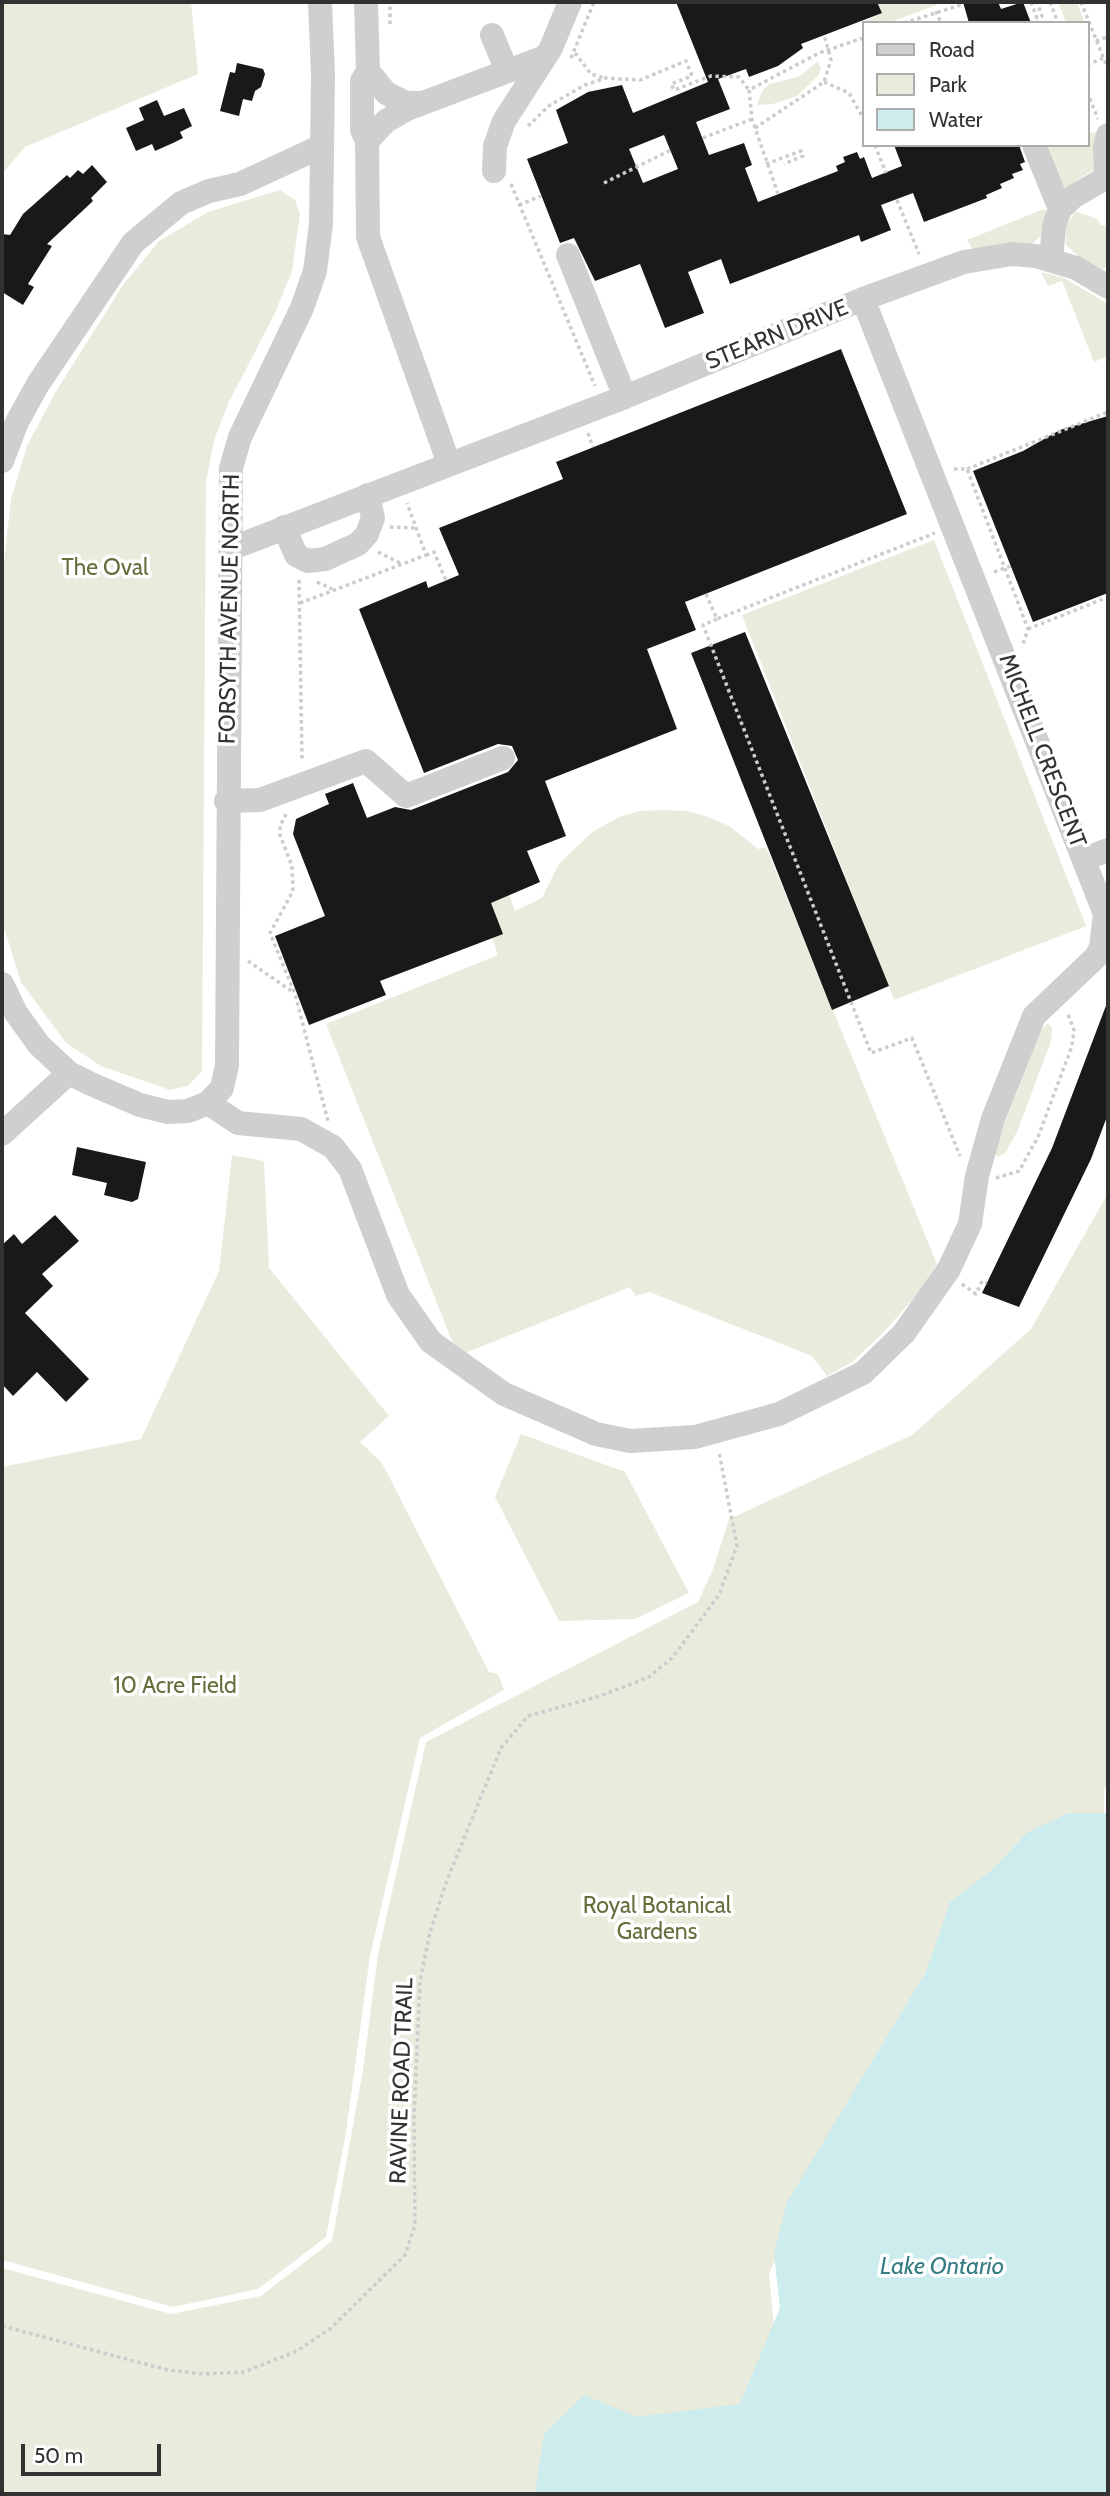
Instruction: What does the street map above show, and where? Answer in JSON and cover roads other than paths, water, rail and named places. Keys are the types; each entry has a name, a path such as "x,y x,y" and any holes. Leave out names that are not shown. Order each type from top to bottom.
{"street":[{"name":"FORSYTH AVENUE NORTH","path":"208,1103 222,1087 227,1065 226,801 231,468 240,437 302,308 315,271 321,224 320,2"},
{"path":"366,2 368,71 362,81 362,130 368,141 371,250 449,464"},
{"path":"502,176 495,146 504,121 556,60 570,2"},
{"path":"492,35 507,71"},
{"path":"368,141 386,121 422,103 507,71 556,60"},
{"path":"368,71 386,93 406,103 422,103"},
{"path":"1051,260 1054,226 1060,209 1073,197 1102,180 1107,173 1107,136"},
{"path":"2,460 17,422 38,384 132,243 181,203 209,191 240,184 322,146"},
{"path":"1035,147 1060,209"},
{"name":"STEARN DRIVE","path":"230,550 625,397 863,299 964,262 1012,254 1051,260 1076,268 1108,287"},
{"path":"568,255 625,397"},
{"name":"MICHELL CRESCENT","path":"208,1103 238,1123 301,1129 333,1147 350,1169 381,1256 407,1312 449,1358 503,1394 596,1434 630,1441 714,1433 779,1414 842,1385 886,1354 904,1334 949,1269 970,1224 977,1176 989,1130 1034,1016 1102,957 1105,914 863,299"},
{"path":"284,527 291,548 300,558 308,561 326,559 363,540 373,518 368,495"},
{"path":"226,801 260,800 366,761 406,796 503,758"},
{"path":"1084,859 1108,850"},
{"path":"2,984 16,1013 39,1045 69,1073 139,1105 168,1112 188,1111 208,1103"},
{"path":"2,1134 69,1073"}],"water":[{"name":"Lake Ontario","path":"1069,1813 1108,1813 1108,2494 535,2494 544,2434 584,2395 637,2417 740,2404 780,2308 774,2254 787,2202 926,1972 950,1902 992,1870 1028,1832"}],"park label":[{"name":"The Oval","path":"105,568"},
{"name":"10 Acre Field","path":"175,1686"},
{"name":"Royal Botanical Gardens","path":"657,1919"}]}
